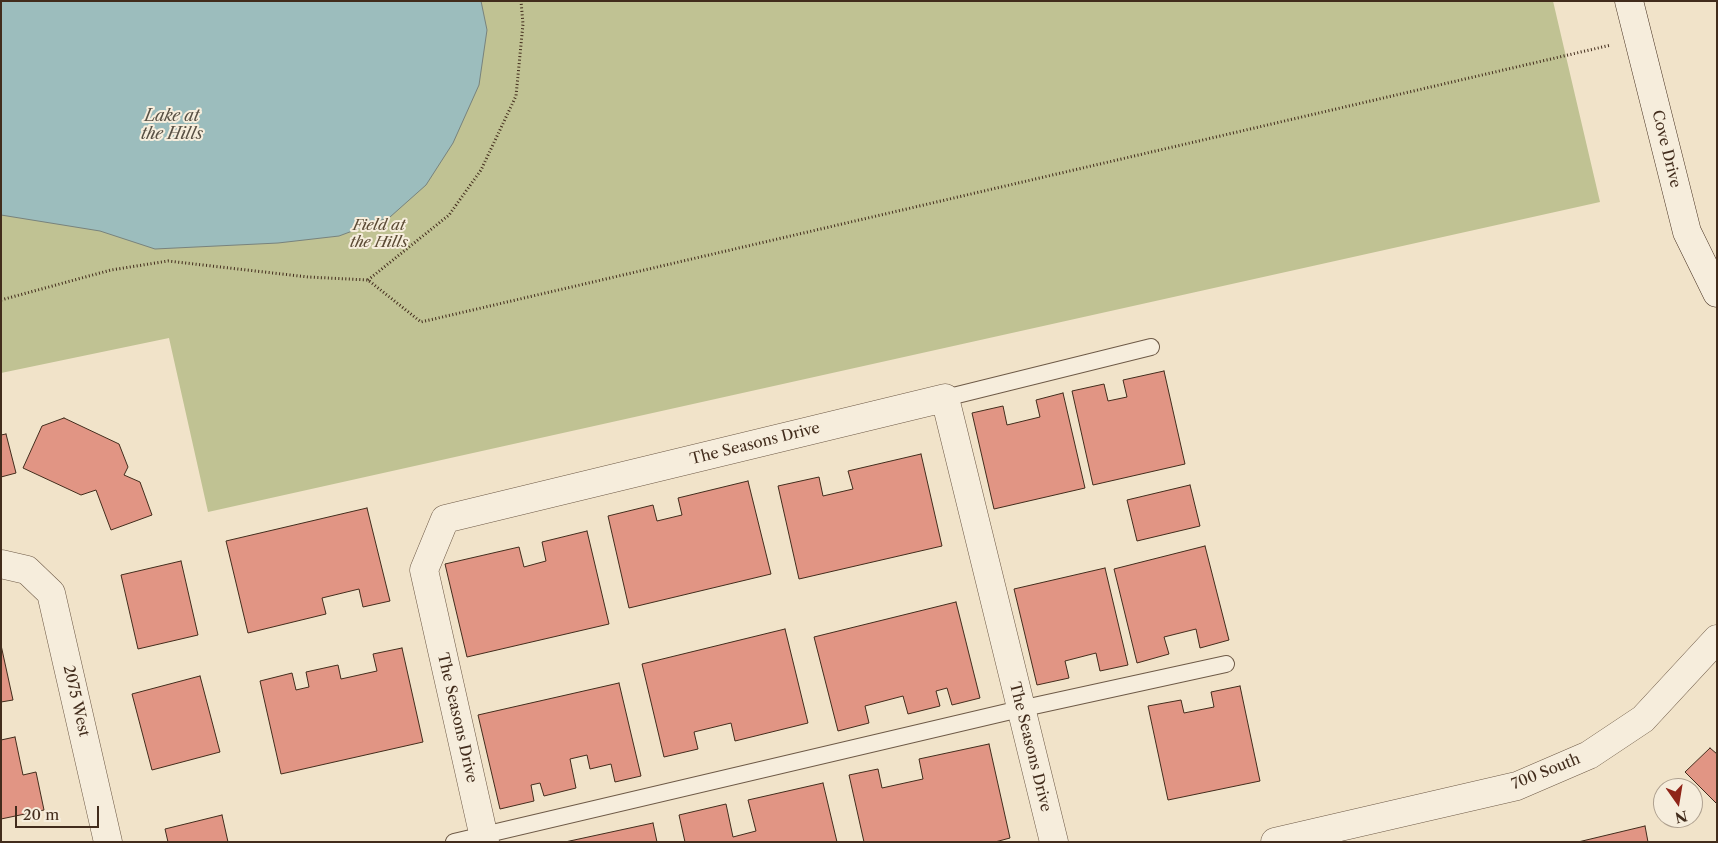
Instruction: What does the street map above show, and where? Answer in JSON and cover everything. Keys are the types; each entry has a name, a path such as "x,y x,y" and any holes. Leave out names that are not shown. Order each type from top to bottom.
{"street":[{"name":"Cove Drive","path":"1629,1 1687,232 1717,293"},
{"name":"The Seasons Drive","path":"484,838 424,570 445,519 945,398 1054,842"},
{"name":"2075 West","path":"1,564 27,570 52,593 108,842"},
{"name":"700 South","path":"1276,842 1517,786 1589,755 1643,719 1717,640"}],"lane":[{"path":"945,398 1151,347"},
{"path":"454,842 484,838 1020,709 1226,664"}],"path":[{"path":"368,280 449,215 481,170 516,96 523,24 521,1"},
{"path":"1,300 111,270 168,261 308,277 368,280 421,322 1638,39"}],"green space":[{"name":"Field at the Hills","path":"1,1 1553,1 1600,202 208,512 169,338 1,373"}],"water":[{"name":"Lake at the Hills","path":"1,1 481,1 487,30 479,85 453,143 426,185 390,217 339,236 278,243 155,249 100,231 1,215"}],"building":[{"path":"1164,371 1185,464 1093,485 1072,391 1104,384 1108,401 1127,397 1123,380"},
{"path":"1063,393 1085,488 994,509 972,413 1003,406 1007,425 1040,417 1036,400"},
{"path":"64,418 119,444 128,467 124,475 140,482 152,515 111,530 96,490 81,495 23,468 42,426"},
{"path":"6,434 16,473 1,477 1,435"},
{"path":"921,454 942,546 799,579 778,486 819,477 823,496 853,489 848,471"},
{"path":"748,481 771,574 629,608 608,516 653,505 657,521 682,515 678,498"},
{"path":"1190,485 1200,526 1137,541 1127,500"},
{"path":"367,508 390,601 363,607 359,589 322,598 326,614 248,633 226,541"},
{"path":"587,531 609,624 467,657 445,564 519,547 524,567 546,561 542,542"},
{"path":"1205,546 1229,640 1200,648 1196,629 1164,637 1169,654 1137,663 1114,569"},
{"path":"181,561 198,635 138,649 121,575"},
{"path":"1105,568 1128,665 1100,671 1096,653 1065,661 1069,678 1037,685 1014,589"},
{"path":"956,602 980,698 952,705 947,688 936,691 940,706 908,714 903,696 865,706 869,723 838,731 814,637"},
{"path":"785,629 808,723 735,741 731,723 694,732 698,749 664,757 642,664"},
{"path":"1,645 13,700 1,702"},
{"path":"402,648 423,742 281,774 260,681 292,673 296,690 309,687 306,672 338,665 341,679 377,671 373,654"},
{"path":"200,676 220,752 152,770 132,694"},
{"path":"619,683 641,776 615,782 611,764 590,769 587,755 570,759 576,788 544,796 540,783 531,785 534,801 500,809 478,715"},
{"path":"1240,686 1260,781 1168,800 1148,706 1181,700 1184,713 1214,707 1211,692"},
{"path":"15,737 23,775 36,772 44,810 1,819 1,740"},
{"path":"989,744 1010,838 995,842 864,842 849,775 878,769 882,788 923,779 919,759"},
{"path":"1710,748 1717,754 1717,804 1703,790 1703,778 1691,778 1685,772"},
{"path":"823,783 837,842 685,842 679,815 726,804 733,837 756,831 748,800"},
{"path":"222,815 228,842 168,842 165,829"},
{"path":"653,823 657,842 565,842"},
{"path":"1645,826 1648,842 1578,842"}]}
